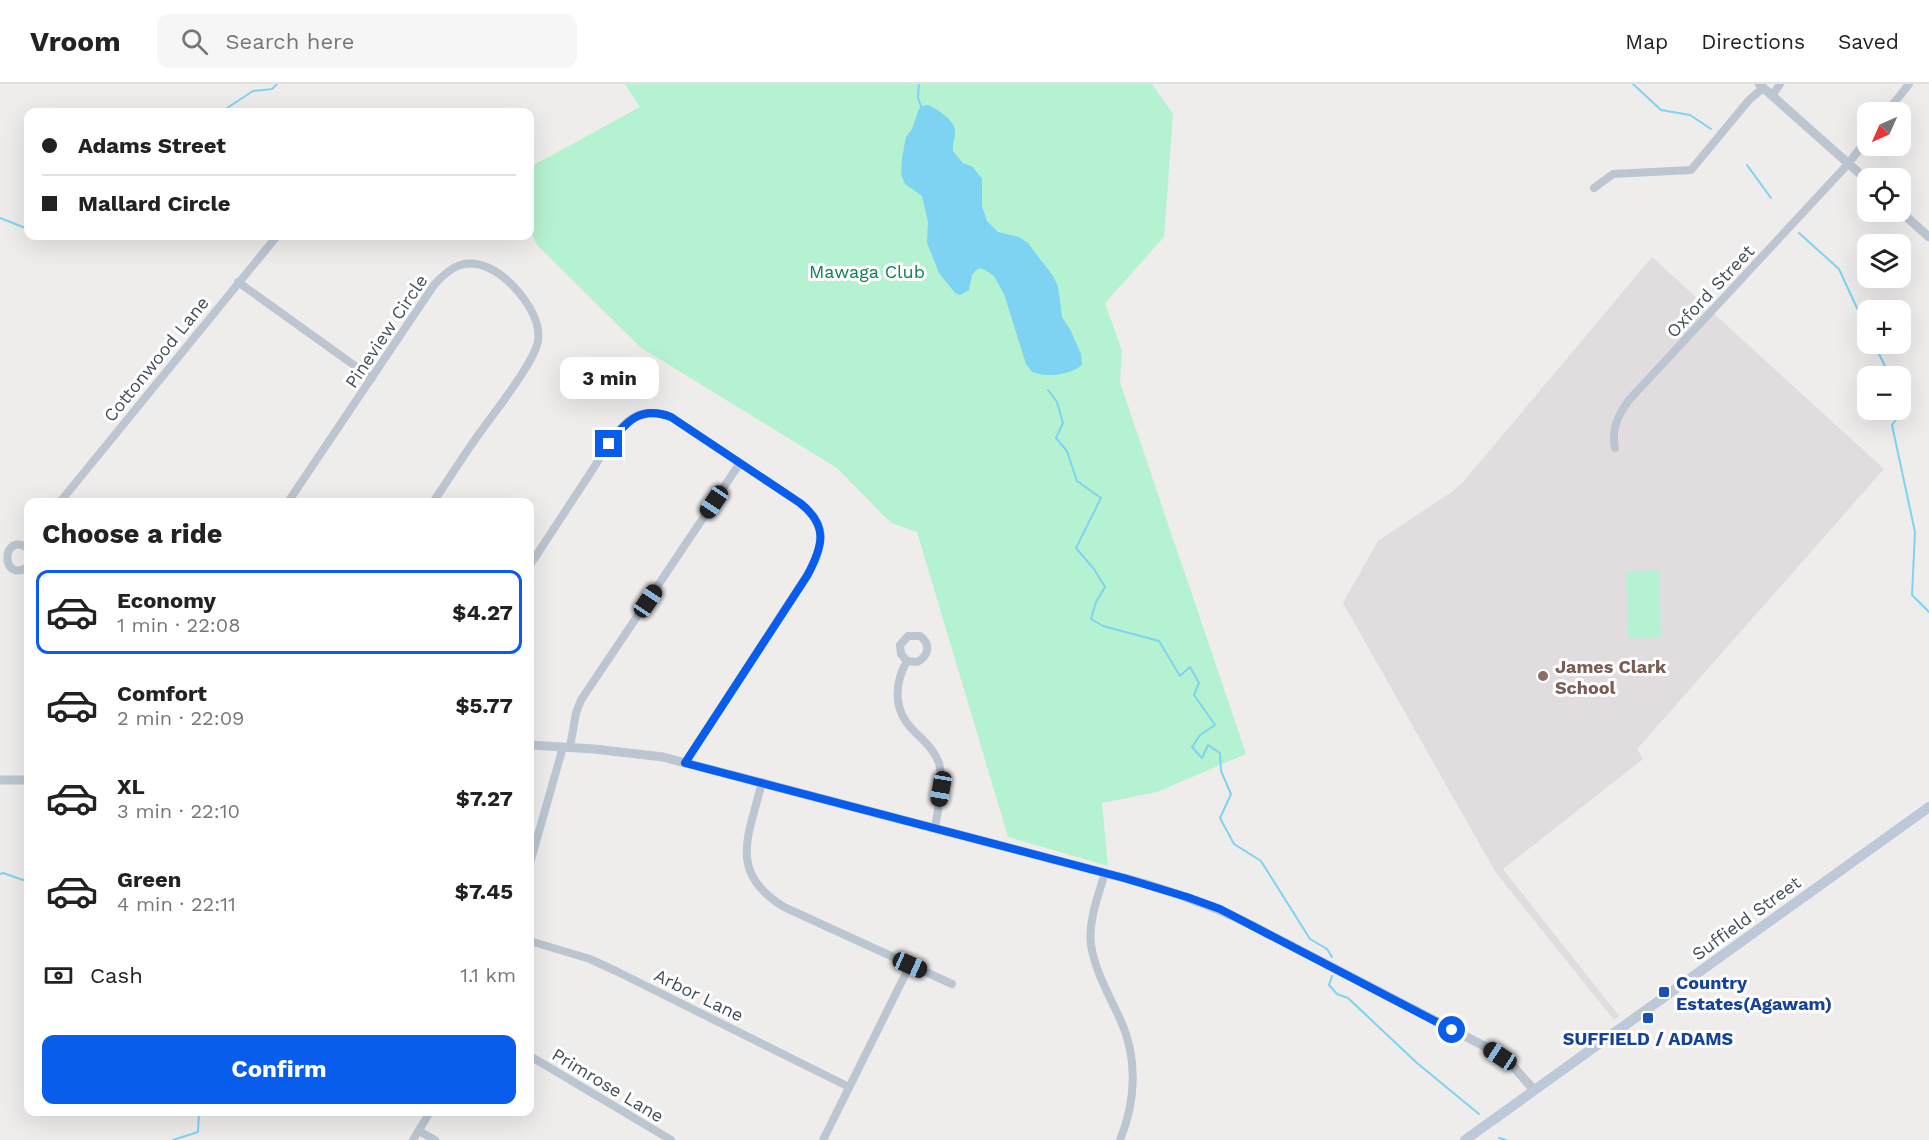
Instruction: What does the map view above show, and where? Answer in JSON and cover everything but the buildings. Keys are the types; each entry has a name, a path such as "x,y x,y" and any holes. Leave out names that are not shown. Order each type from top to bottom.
{"main road":[{"name":"Suffield Street","path":"1465,1140 1929,807"}],"street":[{"path":"1772,96 1780,84"},
{"path":"1895,102 1909,84"},
{"path":"1594,188 1613,174 1691,170 1761,86 1857,172"},
{"name":"Oxford Street","path":"1615,448 1613,435 1616,422 1629,400 1857,152"},
{"path":"1911,221 1929,237"},
{"name":"Cottonwood Lane","path":"63,498 274,240"},
{"name":"Pineview Circle","path":"291,498 434,285 449,271 462,264 478,264 501,275 518,292 534,317 538,341 532,354 436,498"},
{"path":"238,282 372,378"},
{"path":"534,559 609,444 625,425 637,416 656,413 671,417 800,503 817,521 820,545 807,576 685,763"},
{"path":"534,850 581,700 740,463"},
{"path":"24,545 16,545 9,550 7,557 9,564 15,569 24,569"},
{"path":"907,661 898,684 898,703 906,722 930,747 939,764 942,782 935,828"},
{"path":"534,745 626,752 685,763 1105,873 1187,897 1220,909 1488,1048 1511,1064 1534,1090"},
{"path":"0,780 24,780"},
{"path":"762,782 747,843 746,857 750,874 756,885 767,896 784,907 952,984"},
{"path":"1105,873 1092,921 1091,938 1095,963 1122,1022 1132,1059 1130,1113 1120,1140"},
{"name":"Arbor Lane","path":"534,942 598,963 849,1088"},
{"path":"823,1140 910,965"},
{"name":"Primrose Lane","path":"534,1058 671,1140"},
{"path":"413,1140 428,1116"},
{"path":"419,1131 435,1140"}],"shaded area":[{"name":"James Clark School","path":"1652,257 1884,469 1637,749 1643,759 1503,869 1619,1016 1614,1020 1496,873 1343,603 1378,541 1453,491 1464,481"}],"green space":[{"name":"Mawaga Club","path":"625,84 1152,84 1173,114 1164,237 1105,303 1122,351 1120,382 1246,754 1157,792 1102,803 1108,866 1008,837 917,532 891,523 837,468 640,347 537,245 534,239 534,165 640,107"},
{"path":"1659,570 1661,637 1628,638 1626,571"}],"water":[{"path":"928,105 944,115 954,126 953,151 963,163 973,167 982,179 982,206 987,221 998,232 1019,237 1028,243 1053,276 1058,286 1062,317 1081,354 1082,365 1077,368 1051,375 1032,372 1026,364 1004,294 994,276 980,268 972,275 969,290 960,295 955,293 939,273 927,243 928,222 922,196 905,184 901,174 906,137 912,129 919,109"}],"waterway":[{"path":"227,108 253,91 272,89 277,84"},
{"path":"919,84 918,98 922,109"},
{"path":"1633,84 1661,110 1690,115 1711,129"},
{"path":"1747,165 1771,198"},
{"path":"0,218 24,227"},
{"path":"1799,233 1839,269 1857,308"},
{"path":"1879,354 1885,366"},
{"path":"1048,390 1057,402 1063,423 1056,438 1067,451 1077,481 1101,498 1076,548 1094,569 1105,587 1096,602 1091,619 1103,626 1159,641 1180,676 1190,667 1199,683 1194,695 1215,725 1200,735 1192,747 1202,758 1208,745 1220,753 1221,771 1231,794 1220,818 1234,844 1261,861 1310,939 1327,949 1332,957"},
{"path":"1896,420 1892,425 1915,532 1912,595 1929,612"},
{"path":"0,874 24,880"},
{"path":"1332,976 1329,985 1337,994 1348,998 1417,1063 1479,1114"},
{"path":"173,1140 198,1132 199,1116"},
{"path":"1499,1138 1506,1140"}],"place":[{"name":"James Clark School","path":"1543,676"},
{"name":"Country Estates(Agawam)","path":"1664,992"},
{"name":"SUFFIELD / ADAMS","path":"1648,1018"}],"route":[{"path":"609,444 633,418 646,413 664,414 800,503 814,516 820,531 819,550 807,576 685,763 1143,883 1187,897 1220,909 1452,1030"}]}
